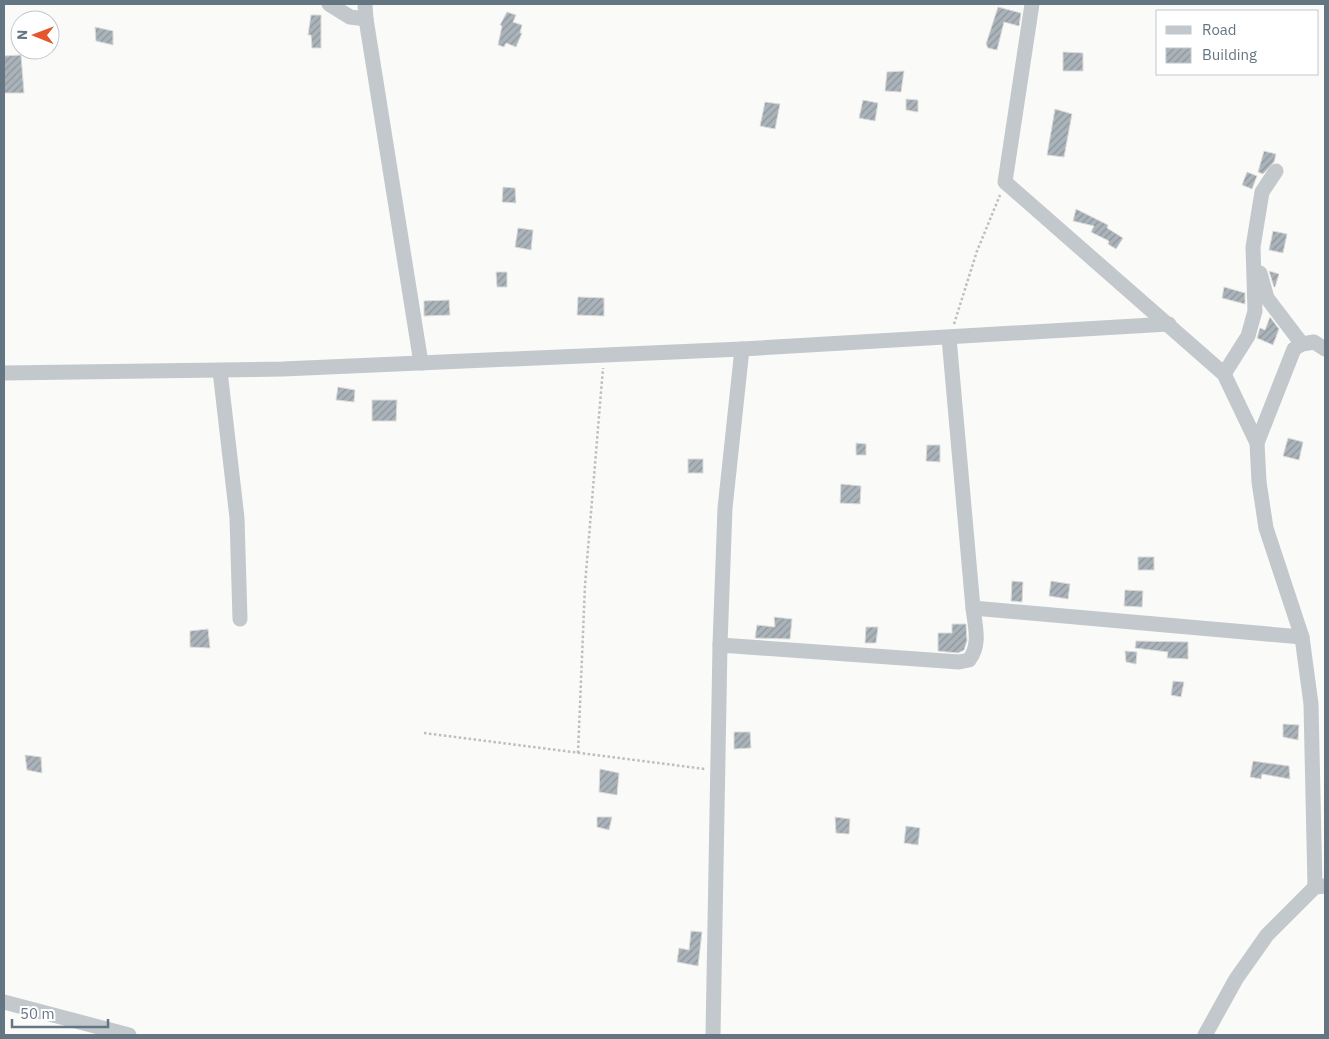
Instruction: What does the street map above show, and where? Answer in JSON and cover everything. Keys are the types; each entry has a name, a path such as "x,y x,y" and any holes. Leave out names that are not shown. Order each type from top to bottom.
{"street":[{"path":"329,4 350,17 366,19"},
{"path":"365,4 421,363"},
{"path":"1032,4 1005,182 1224,374 1257,443 1259,482 1266,528 1302,638 1312,704 1320,887 1267,935 1236,980 1205,1035"},
{"path":"1224,374 1248,336 1255,311 1253,247 1262,192 1276,172"},
{"path":"1257,176 1262,192"},
{"path":"1253,247 1267,298 1302,344"},
{"path":"4,373 220,371 421,363 742,349 1169,324"},
{"path":"720,645 959,662 969,660 975,652 977,642 949,338"},
{"path":"1257,443 1294,349 1302,344 1314,342 1325,349"},
{"path":"713,1035 720,645 725,508 742,349"},
{"path":"220,371 237,518 240,619"},
{"path":"973,608 1302,638"},
{"path":"4,1002 129,1035"}],"path":[{"path":"949,338 978,251 1005,182"},
{"path":"578,753 585,585 604,355"},
{"path":"424,733 718,771"}],"building":[{"path":"998,7 1021,13 1019,26 1004,22 997,50 988,48 986,44"},
{"path":"507,12 516,15 513,22 522,25 520,33 522,33 516,47 506,43 504,47 498,45 502,26 500,25"},
{"path":"311,15 321,15 321,48 312,48 311,35 308,35"},
{"path":"95,27 113,31 113,45 96,41"},
{"path":"1063,52 1083,53 1083,71 1063,71"},
{"path":"4,56 10,56 10,60 21,60 24,93 4,93"},
{"path":"904,71 901,92 885,91 887,72"},
{"path":"906,99 918,100 918,112 906,110"},
{"path":"863,100 878,103 875,121 859,118"},
{"path":"765,102 780,104 775,129 760,126"},
{"path":"1055,109 1072,114 1064,157 1047,155"},
{"path":"1264,151 1276,154 1274,162 1263,174 1258,172"},
{"path":"1247,172 1257,176 1252,189 1242,185"},
{"path":"503,187 515,188 516,203 502,202"},
{"path":"1076,209 1108,225 1107,228 1123,238 1116,249 1108,244 1109,241 1091,232 1094,226 1073,221"},
{"path":"518,228 533,230 531,250 515,247"},
{"path":"1273,231 1287,234 1283,253 1269,250"},
{"path":"1269,271 1279,274 1275,287 1274,287"},
{"path":"496,272 507,272 507,287 497,287"},
{"path":"1224,287 1245,293 1245,304 1222,298"},
{"path":"578,297 604,298 604,316 577,315"},
{"path":"449,300 450,315 424,316 424,301"},
{"path":"1270,317 1279,329 1273,345 1257,338 1260,328 1265,330"},
{"path":"338,387 355,390 354,402 336,400"},
{"path":"372,400 397,400 396,421 372,421"},
{"path":"1288,438 1303,442 1299,460 1283,456"},
{"path":"856,443 866,444 866,455 856,455"},
{"path":"927,445 940,445 940,462 926,461"},
{"path":"688,459 703,459 703,473 688,473"},
{"path":"841,484 861,486 860,504 840,503"},
{"path":"1138,557 1154,557 1154,570 1138,570"},
{"path":"1012,581 1023,582 1022,602 1011,601"},
{"path":"1051,581 1070,584 1068,599 1049,596"},
{"path":"1125,590 1143,591 1142,607 1124,606"},
{"path":"774,617 792,619 790,639 755,638 757,625 775,627"},
{"path":"952,624 966,624 967,641 964,650 958,653 938,651 938,633 952,633"},
{"path":"866,627 878,627 876,643 865,643"},
{"path":"208,629 210,648 190,647 190,631"},
{"path":"1136,641 1188,642 1188,659 1167,658 1168,652 1135,648"},
{"path":"1125,651 1137,652 1136,664 1126,662"},
{"path":"1173,681 1184,682 1181,697 1171,695"},
{"path":"1283,724 1299,725 1298,740 1283,737"},
{"path":"734,732 750,732 751,748 734,749"},
{"path":"25,755 41,757 42,773 27,770"},
{"path":"1253,761 1289,766 1290,779 1262,774 1261,779 1250,777"},
{"path":"600,769 619,773 617,795 599,792"},
{"path":"597,817 612,817 609,830 597,827"},
{"path":"835,817 850,819 849,834 836,833"},
{"path":"906,826 920,828 918,845 904,843"},
{"path":"691,931 702,932 698,966 677,962 679,948 689,950"}]}
